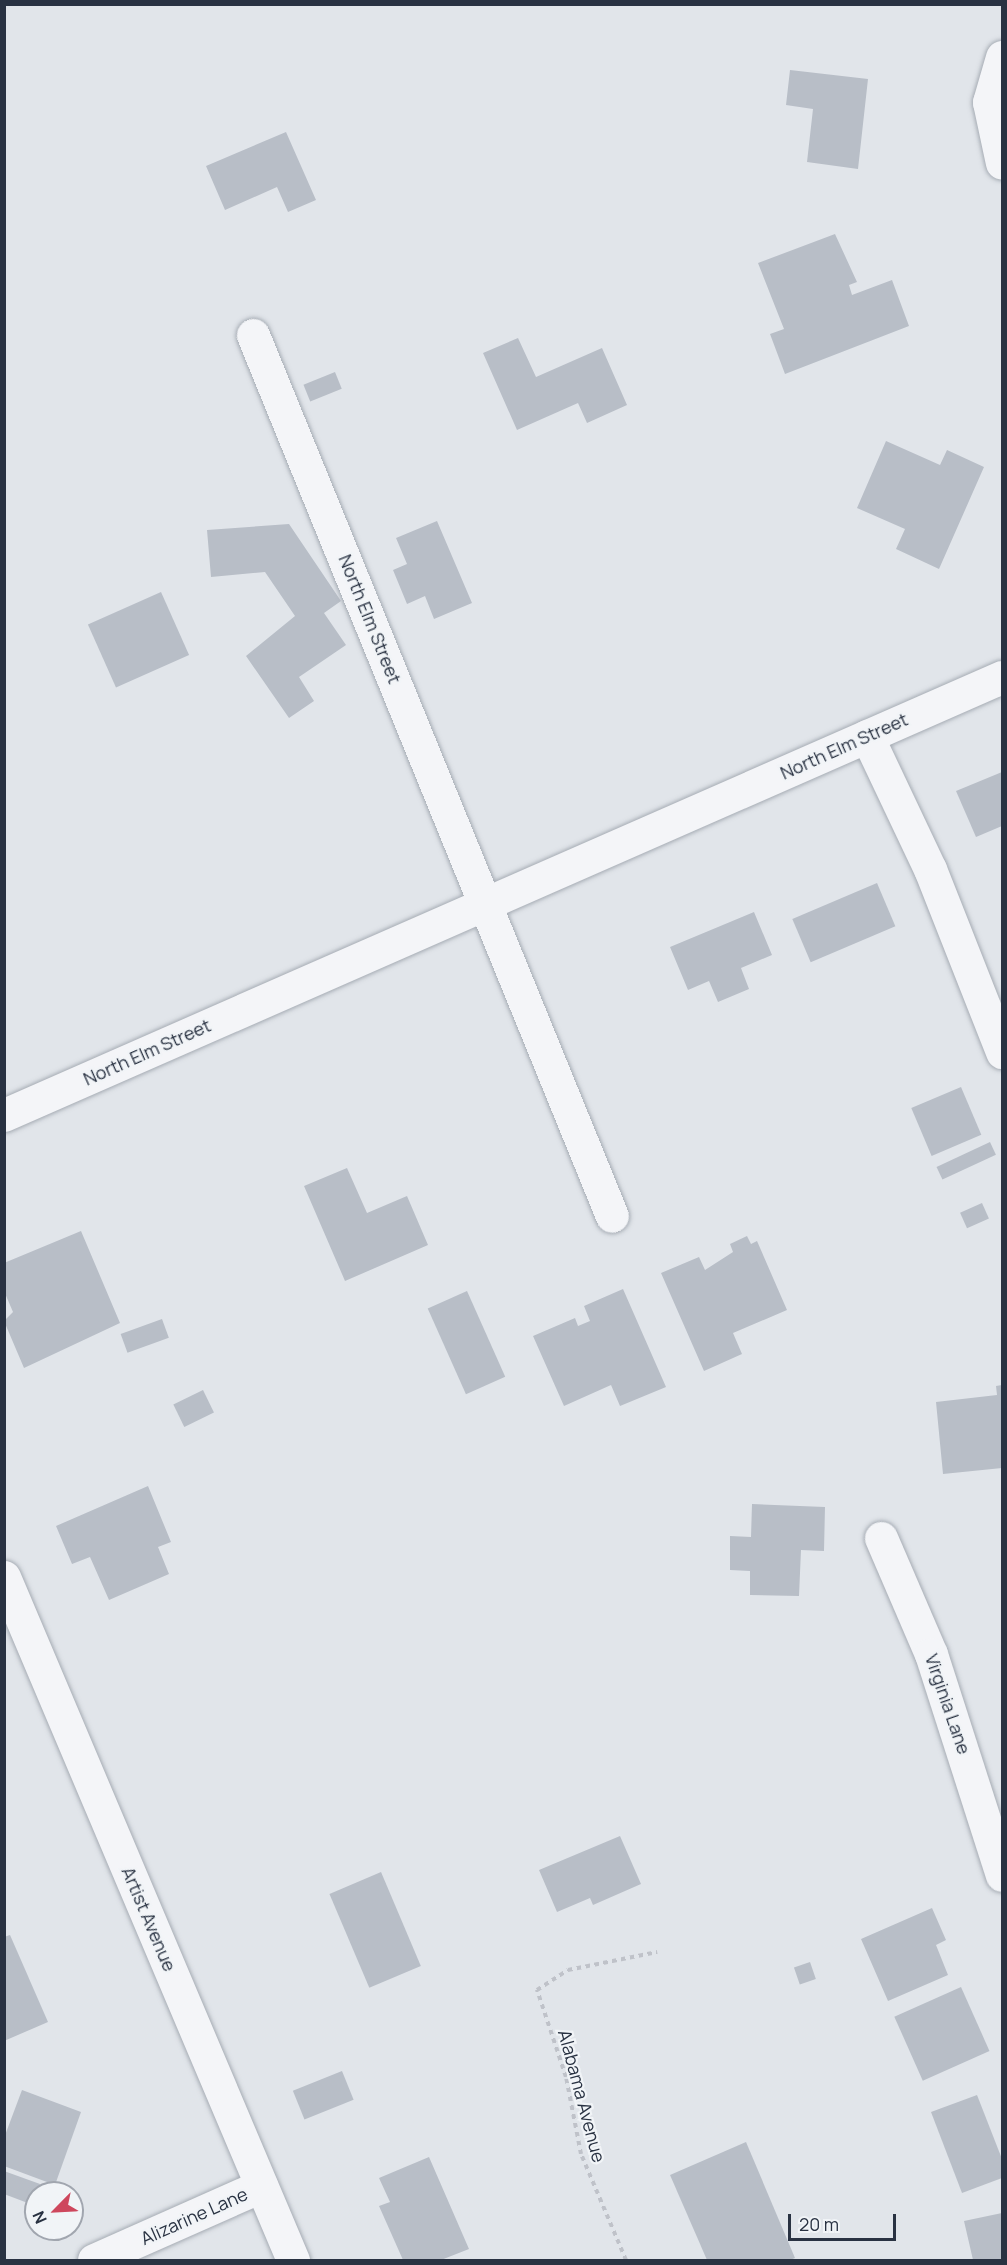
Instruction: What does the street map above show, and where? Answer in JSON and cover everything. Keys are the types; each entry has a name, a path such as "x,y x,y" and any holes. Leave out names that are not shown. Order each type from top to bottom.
{"street":[{"path":"1002,57 989,102 1002,163"},
{"name":"North Elm Street","path":"253,335 487,902"},
{"name":"North Elm Street","path":"4,1115 1002,677"},
{"path":"867,736 930,869 1002,1052"},
{"path":"487,902 612,1216"},
{"name":"Virginia Lane","path":"881,1538 931,1654 1002,1875"},
{"name":"Artist Avenue","path":"4,1577 293,2260"},
{"name":"Alizarine Lane","path":"94,2260 261,2186"}],"path":[{"name":"Alabama Avenue","path":"626,2260 581,2154 566,2077 537,1990 568,1970 657,1952"}],"building":[{"path":"790,70 868,79 858,169 807,162 813,109 786,105"},
{"path":"286,132 316,200 288,212 277,187 225,210 206,166"},
{"path":"835,234 857,282 849,285 852,295 892,280 909,326 785,374 770,334 784,329 758,263"},
{"path":"518,338 536,377 602,348 627,405 587,423 578,403 517,430 483,353"},
{"path":"335,372 342,389 310,401 303,385"},
{"path":"886,441 940,465 947,450 984,467 939,569 896,549 905,529 857,508"},
{"path":"437,521 472,603 434,619 425,596 407,604 393,570 407,564 396,538"},
{"path":"289,524 341,601 324,613 346,645 299,677 314,701 289,718 246,656 295,616 265,572 211,577 207,530"},
{"path":"161,592 189,655 116,688 88,625"},
{"path":"1002,772 1002,826 976,837 956,791"},
{"path":"877,883 895,926 811,962 792,919"},
{"path":"754,912 772,955 741,968 749,989 718,1002 709,981 688,990 670,947"},
{"path":"961,1087 981,1135 932,1156 911,1108"},
{"path":"990,1142 996,1155 942,1180 937,1167"},
{"path":"347,1168 367,1213 407,1196 428,1245 345,1281 304,1186"},
{"path":"982,1203 989,1219 967,1228 960,1213"},
{"path":"81,1231 120,1323 24,1368 4,1321 13,1312 4,1291 4,1263"},
{"path":"747,1236 751,1244 757,1241 787,1310 733,1333 742,1354 704,1371 661,1273 699,1257 705,1270 733,1252 730,1244"},
{"path":"623,1289 666,1387 620,1406 611,1385 564,1406 533,1336 575,1318 578,1326 590,1321 584,1306"},
{"path":"467,1291 505,1377 466,1394 428,1308"},
{"path":"162,1319 169,1338 127,1353 121,1334"},
{"path":"1002,1385 1002,1468 943,1474 936,1402 997,1395 996,1386"},
{"path":"203,1390 214,1412 184,1427 173,1404"},
{"path":"148,1486 171,1542 158,1547 169,1574 109,1600 90,1557 72,1564 56,1526"},
{"path":"752,1504 825,1507 824,1551 801,1550 799,1596 750,1595 750,1571 730,1570 730,1536 751,1537"},
{"path":"620,1836 641,1884 593,1905 590,1898 557,1912 539,1870"},
{"path":"381,1872 421,1966 369,1988 329,1894"},
{"path":"932,1908 946,1940 936,1945 948,1975 888,2001 861,1939"},
{"path":"10,1935 48,2022 4,2041 4,1937"},
{"path":"810,1962 816,1979 800,1985 794,1968"},
{"path":"961,1987 989,2051 923,2081 894,2017"},
{"path":"342,2071 354,2100 304,2120 293,2091"},
{"path":"22,2090 81,2112 56,2181 44,2181 4,2166 4,2138"},
{"path":"977,2095 1002,2159 1002,2178 962,2193 931,2112"},
{"path":"746,2142 795,2258 790,2260 707,2260 670,2175"},
{"path":"429,2157 469,2249 441,2260 403,2260 379,2206 390,2202 379,2178"},
{"path":"4,2171 32,2181 24,2181 24,2202 4,2194"},
{"path":"1002,2213 1002,2260 973,2260 964,2221"}]}
